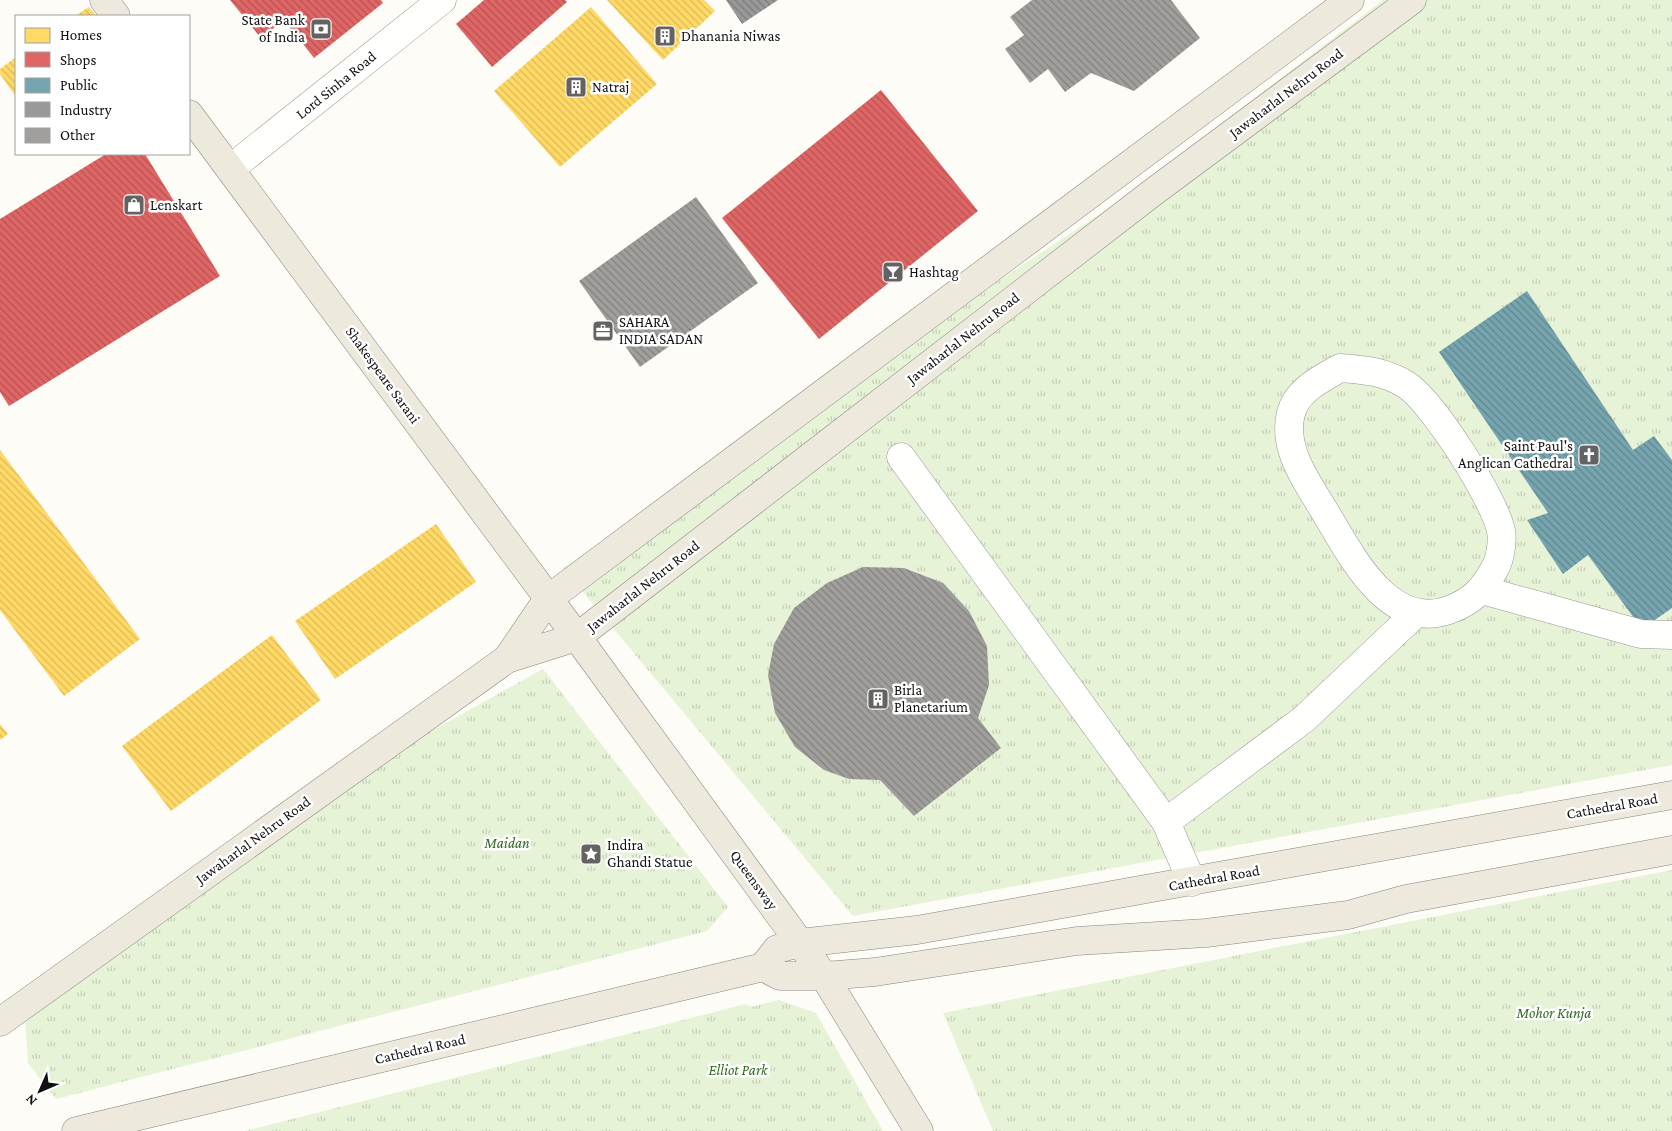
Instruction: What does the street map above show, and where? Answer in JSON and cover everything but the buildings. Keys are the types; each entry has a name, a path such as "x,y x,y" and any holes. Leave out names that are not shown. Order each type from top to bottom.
{"main road":[{"path":"104,0 115,15"},
{"name":"Jawaharlal Nehru Road","path":"507,659 548,599 1350,0"},
{"name":"Jawaharlal Nehru Road","path":"0,1022 507,659 577,637 1152,193 1412,0"},
{"name":"Shakespeare Sarani","path":"190,115 577,637"},
{"name":"Queensway","path":"577,637 824,976 919,1131"},
{"name":"Cathedral Road","path":"76,1131 763,967 777,949 800,943 917,930 1672,796"},
{"path":"763,967 780,976 824,976 875,972 1078,941 1206,933 1348,915 1406,899 1672,850"}],"street":[{"name":"Lord Sinha Road","path":"230,169 442,0"},
{"path":"1340,368 1374,370 1406,385 1438,418 1488,499 1501,532 1498,564 1482,590 1460,606 1438,614 1415,614 1388,599 1354,560 1298,466 1290,438 1291,412 1306,389 1340,368"},
{"path":"901,457 1166,822 1192,882"},
{"path":"1482,590 1641,634 1672,635"},
{"path":"1166,822 1304,719 1415,614"}],"green space":[{"path":"1383,0 1672,0 1672,765 853,916 563,568 1127,196"},
{"name":"Maidan","path":"543,669 728,907 707,931 56,1099 28,1063 25,1017 327,789"},
{"name":"Mohor Kunja","path":"1672,870 1672,1131 993,1131 943,1013"},
{"name":"Elliot Park","path":"779,1000 816,1013 883,1131 245,1131 746,1004 751,1007"}],"place":[{"name":"State Bank of India","path":"321,29"},
{"name":"Dhanania Niwas","path":"665,36"},
{"name":"Natraj","path":"576,87"},
{"name":"Lenskart","path":"134,205"},
{"name":"Hashtag","path":"893,272"},
{"name":"SAHARA INDIA SADAN","path":"603,331"},
{"name":"Saint Paul's Anglican Cathedral","path":"1589,455"},
{"name":"Birla Planetarium","path":"878,699"},
{"name":"Indira Ghandi Statue","path":"591,854"}]}
